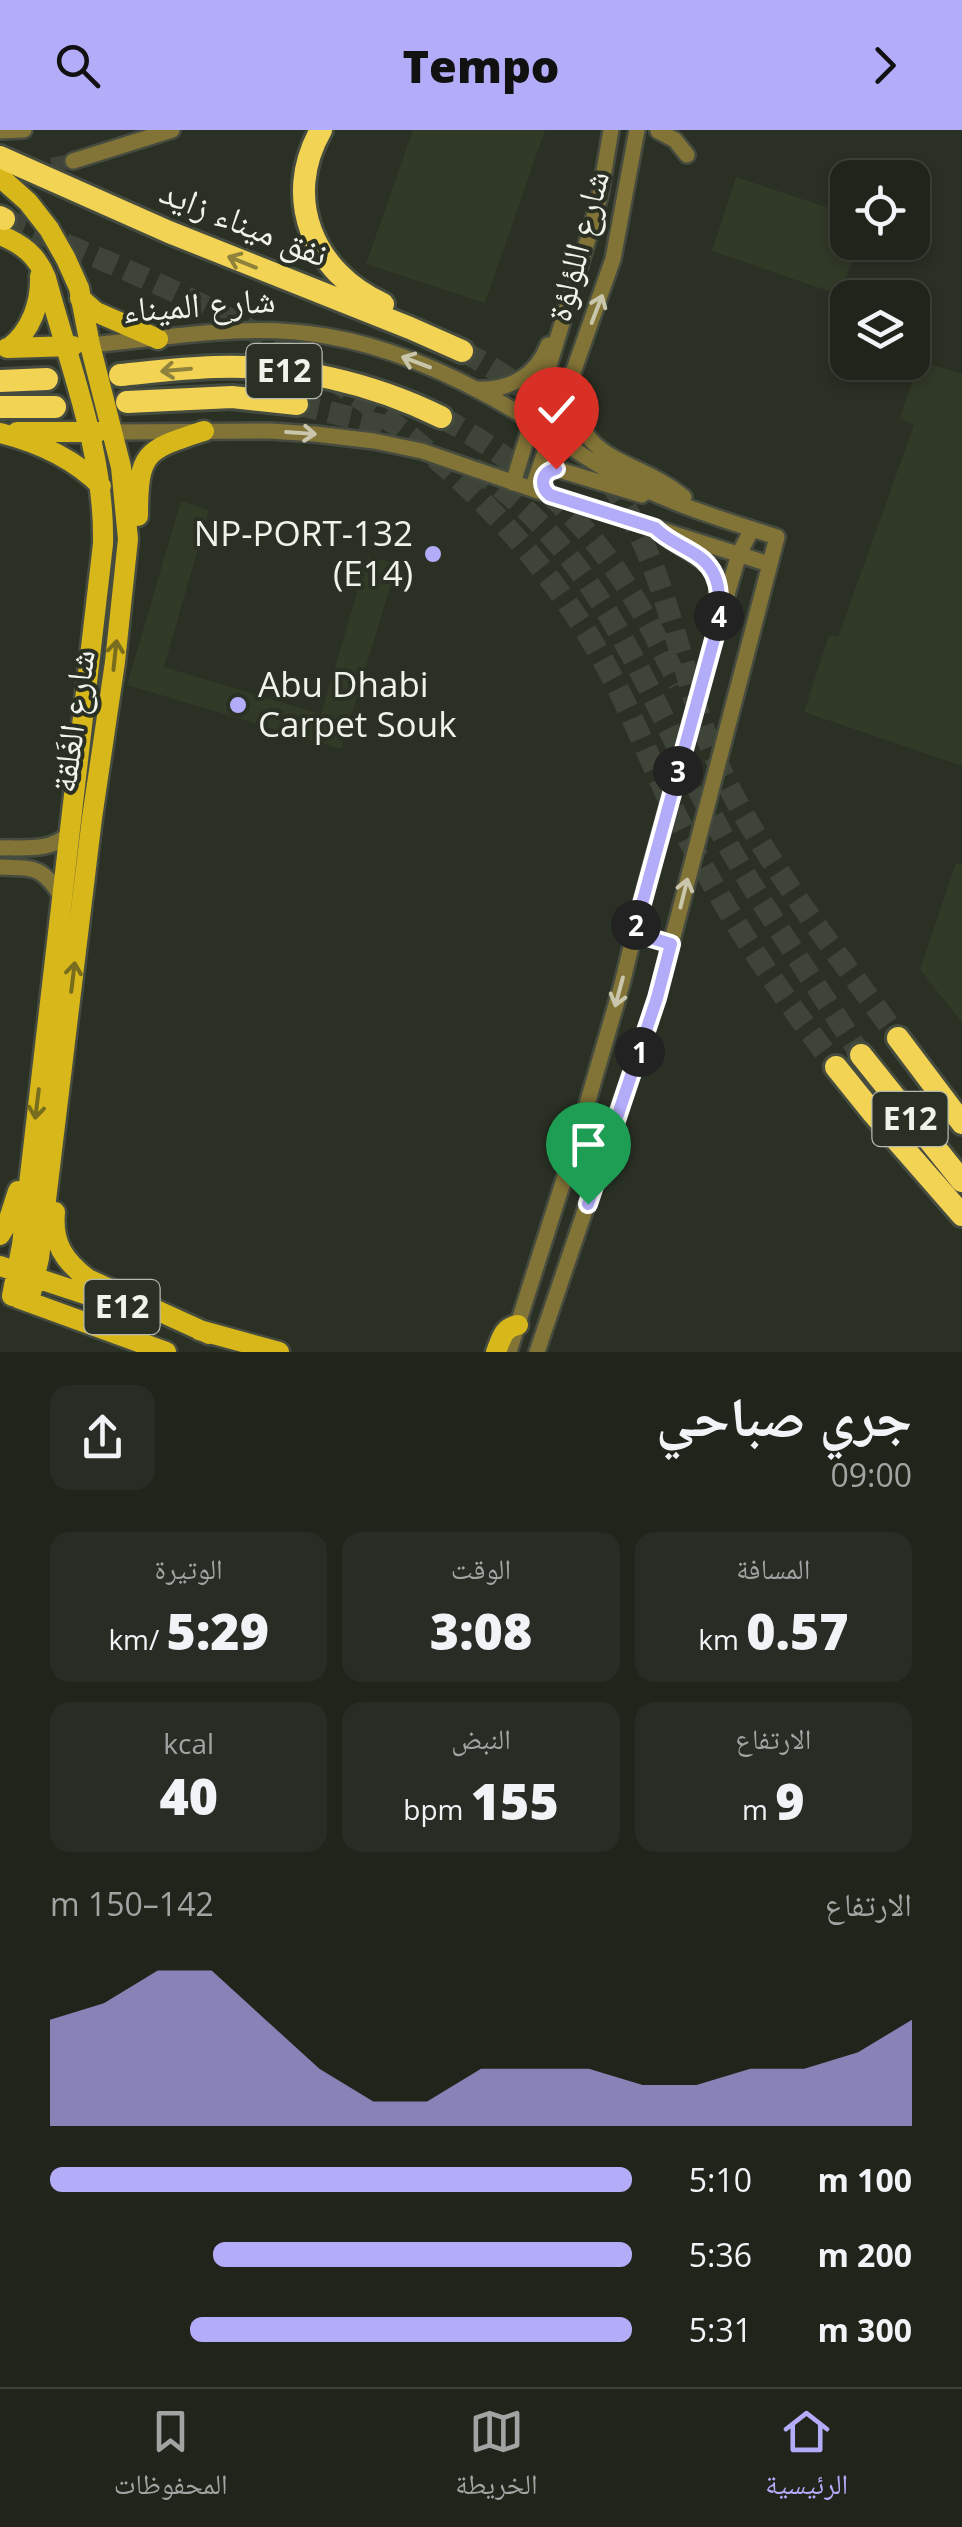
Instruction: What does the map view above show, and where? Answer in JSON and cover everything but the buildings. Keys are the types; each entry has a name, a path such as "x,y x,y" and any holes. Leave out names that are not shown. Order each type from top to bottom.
{"highway":[{"name":"نفق ميناء زايد","path":"0,158 186,239 462,351 442,332 362,294 327,260 310,229 304,198 308,159 321,130"},
{"name":"E12","path":"120,374 215,367 310,374 372,389 441,416"},
{"path":"0,380 47,379"},
{"name":"E12","path":"128,402 232,397 296,404"},
{"path":"0,407 56,407"},
{"name":"E12","path":"898,1038 962,1122"},
{"name":"E12","path":"861,1055 962,1181"},
{"path":"836,1067 962,1215"}],"main road":[{"name":"شارع الغَلقة","path":"0,177 28,202 50,229 66,258 80,298 115,439 125,492 128,540 62,1074 18,1272"},
{"path":"1,224 37,259 40,276 40,293 30,323 22,337 4,348"},
{"name":"شارع الغَلقة","path":"14,1297 103,544 101,486 91,440 46,278 37,259"},
{"path":"80,298 96,312 158,339"},
{"path":"4,348 89,338"},
{"path":"128,540 138,524 140,481 150,455 161,446 204,431"},
{"path":"0,433 102,442 115,439"},
{"path":"0,433 70,461 101,486"},
{"path":"62,1074 54,1231 60,1252 88,1279 210,1334"},
{"path":"0,1235 30,1167"},
{"name":"E12","path":"18,1272 210,1334 279,1352"},
{"name":"E12","path":"14,1297 166,1352"},
{"path":"496,1352 507,1328 518,1324"}],"street":[{"path":"0,132 24,130"},
{"path":"73,161 172,130"},
{"name":"شارع اللؤلؤة","path":"513,483 600,195 611,130"},
{"name":"شارع اللؤلؤة","path":"532,489 604,290 637,130"},
{"path":"633,148 659,130 675,140 687,155"},
{"path":"477,389 502,388 523,377 542,358 564,316"},
{"name":"شارع الميناء","path":"89,338 158,339 248,330 325,336 399,355 477,389 645,490 776,537 769,564"},
{"path":"571,375 576,416 589,439 602,451 672,488 694,508"},
{"path":"115,439 204,431 315,434 374,441 422,451 769,564 639,1054 537,1352"},
{"path":"550,495 542,480 547,472 556,469 621,490 666,497"},
{"path":"655,528 676,545 699,556 714,573 720,588 718,625"},
{"path":"509,1352 622,984 718,625 752,529"},
{"path":"0,848 48,846 69,834"},
{"path":"0,867 40,870 61,896"},
{"path":"634,933 671,944"}],"shaded area":[{"path":"413,130 545,130 485,303 366,264"},
{"path":"736,177 830,208 830,260 852,260 845,280 830,280 830,292 712,251"},
{"path":"930,364 962,374 962,766 804,712 829,635 838,637 914,425 900,418 912,380 930,380"},
{"path":"181,501 209,510 164,667 321,714 368,556 397,564 341,749 127,685"},
{"path":"956,863 962,865 962,1023 920,969"}],"tunnel":[{"path":"29,170 73,161"},
{"path":"4,219 176,292 285,350 387,418 480,499 559,592 593,643 724,904 836,1067"},
{"path":"462,351 497,371 558,419 607,477 644,545 703,725 739,807 804,908 898,1038"},
{"path":"297,404 385,426"},
{"path":"441,417 498,452 572,516 632,595 679,684"},
{"path":"473,468 518,503 557,542 590,585 645,680 735,858 861,1055"}],"place":[{"name":"NP-PORT-132 (E14)","path":"433,554"},
{"name":"Abu Dhabi Carpet Souk","path":"238,705"}],"route":[{"path":"556,469 547,472 542,480 550,495 655,528 676,545 699,556 720,588 718,625 634,933 671,944 657,998 588,1204"}]}
